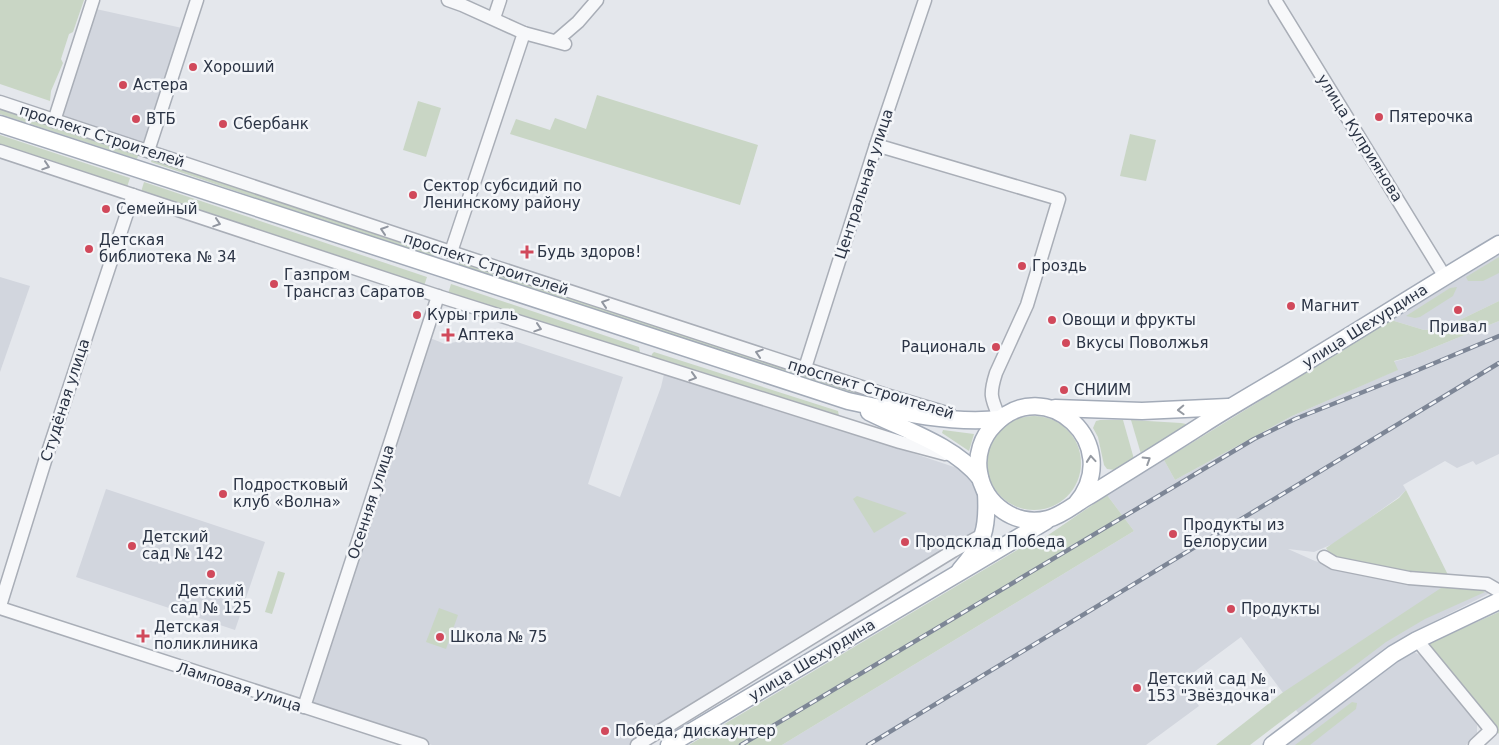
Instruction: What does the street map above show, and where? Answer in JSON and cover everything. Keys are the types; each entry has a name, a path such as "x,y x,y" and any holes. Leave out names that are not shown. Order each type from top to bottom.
{"main road":[{"name":"проспект Строителей","path":"0,124 848,402 922,437 956,457 970,466 983,485"},
{"name":"улица Шехурдина","path":"1076,504 1149,460 1230,407 1499,244"},
{"name":"проспект Строителей","path":"848,402 928,417 974,421 1000,419"},
{"name":"улица Шехурдина","path":"1051,408 1142,411 1230,407"},
{"path":"1023,408 1051,408 1074,422 1084,434 1090,448 1092,463 1090,478 1085,492 1076,504 1050,519 1036,521 1015,517 998,507 983,485 978,460 982,442 993,426 1007,414 1023,408"},
{"name":"улица Шехурдина","path":"955,576 964,566 984,534 987,512 983,485"},
{"name":"улица Шехурдина","path":"668,745 1050,519"},
{"path":"1272,745 1393,654 1417,640 1499,601"}],"street":[{"path":"54,120 93,0"},
{"path":"148,151 197,0"},
{"path":"448,0 494,18 524,33 561,43 597,0"},
{"path":"494,18 500,0"},
{"name":"Центральная улица","path":"805,368 876,145 925,0"},
{"name":"улица Куприянова","path":"1275,0 1445,277"},
{"path":"451,252 524,33"},
{"name":"проспект Строителей","path":"0,102 805,368 974,421"},
{"path":"876,145 1059,199 1027,305 992,385 991,398 1000,419"},
{"name":"проспект Строителей","path":"0,151 438,296 900,442 956,457"},
{"name":"Студёная улица","path":"0,607 133,195"},
{"name":"Осенняя улица","path":"304,708 438,296"},
{"path":"636,745 953,551 984,534"},
{"path":"1324,557 1334,563 1399,576 1487,584 1496,587 1499,591"},
{"name":"Ламповая улица","path":"0,607 304,708 422,745"},
{"path":"1417,640 1495,735 1475,745"}],"shaded area":[{"path":"96,9 182,28 146,139 143,142 140,143 63,117 62,112"},
{"path":"1499,255 1499,301 1443,328 1424,330 1391,320"},
{"path":"0,277 30,286 0,372"},
{"path":"1499,321 1499,454 1476,465 1473,461 1457,468 1445,461 1403,485 1406,490 1399,497 1335,543 1314,552 1288,549 1315,561 1333,566 1488,590 1488,594 1388,647 1299,714 1241,637 1182,681 1199,706 1146,745 782,745 1134,531 1107,495 1164,460 1175,480 1292,416 1397,370 1393,362 1413,356"},
{"path":"487,332 623,377 588,484 620,497 661,387 664,374 853,433 957,468 974,485 978,498 978,526 974,533 966,539 629,745 432,745 318,708 312,701 430,338 445,344 478,338"},
{"path":"106,489 265,542 235,630 76,577"},
{"path":"1414,652 1424,657 1477,725 1477,733 1466,745 1286,745 1401,658"}],"green space":[{"path":"0,0 84,0 73,32 69,34 61,59 63,63 51,91 50,101 0,84"},
{"path":"597,95 758,145 740,205 510,134 516,119 550,130 555,118 586,129"},
{"path":"418,101 441,108 426,157 403,150"},
{"path":"0,108 139,153 137,159 0,114"},
{"path":"1130,134 1156,140 1146,181 1120,176"},
{"path":"0,135 130,178 127,187 0,147"},
{"path":"152,158 436,252 433,259 151,162"},
{"path":"144,182 427,277 424,286 141,192"},
{"path":"1499,257 1499,273 1483,281 1468,281 1466,277"},
{"path":"460,260 885,399 883,404 458,267"},
{"path":"451,284 639,347 640,352 448,294"},
{"path":"1457,287 1453,296 1420,317 1406,316 1450,288"},
{"path":"1499,301 1499,321 1413,356 1394,361 1398,370 1292,416 1175,480 1164,460 1391,320 1424,330 1443,328"},
{"path":"654,352 838,411 839,416 651,358"},
{"path":"1034,416 1052,419 1067,430 1078,445 1081,463 1078,481 1067,496 1052,507 1034,510 1016,507 1001,496 990,481 987,463 990,445 1001,430 1016,419"},
{"path":"1123,420 1134,459 1115,470 1107,469 1104,465 1098,437 1093,428 1096,421"},
{"path":"1131,420 1186,424 1183,428 1141,454"},
{"path":"943,430 974,434 969,451 942,433"},
{"path":"1406,490 1448,575 1409,574 1332,557 1326,548 1399,498"},
{"path":"1107,495 1134,531 782,745 689,745 1029,543 1038,542"},
{"path":"857,496 907,513 874,533 853,499"},
{"path":"278,571 285,573 272,614 265,612"},
{"path":"1450,585 1475,587 1485,592 1425,619 1386,642 1250,745 1216,745 1282,693 1441,588"},
{"path":"439,608 458,615 446,649 426,642"},
{"path":"1499,612 1499,734 1429,647 1430,643"},
{"path":"1352,702 1357,703 1356,709 1310,745 1295,745"}],"railway":[{"path":"741,745 1254,439 1295,419 1499,336"},
{"path":"868,745 1499,363"}],"place":[{"name":"Хороший","path":"193,67"},
{"name":"Астера","path":"123,85"},
{"name":"Пятерочка","path":"1379,117"},
{"name":"ВТБ","path":"136,119"},
{"name":"Сбербанк","path":"223,124"},
{"name":"Сектор субсидий по Ленинскому району","path":"413,195"},
{"name":"Семейный","path":"106,209"},
{"name":"Детская библиотека № 34","path":"89,249"},
{"name":"Будь здоров!","path":"527,252"},
{"name":"Гроздь","path":"1022,266"},
{"name":"Газпром Трансгаз Саратов","path":"274,284"},
{"name":"Магнит","path":"1291,306"},
{"name":"Привал","path":"1458,310"},
{"name":"Куры гриль","path":"417,315"},
{"name":"Овощи и фрукты","path":"1052,320"},
{"name":"Аптека","path":"448,335"},
{"name":"Вкусы Поволжья","path":"1066,343"},
{"name":"Рациональ","path":"996,347"},
{"name":"СНИИМ","path":"1064,390"},
{"name":"Подростковый клуб «Волна»","path":"223,494"},
{"name":"Продукты из Белорусии","path":"1173,534"},
{"name":"Продсклад Победа","path":"905,542"},
{"name":"Детский сад № 142","path":"132,546"},
{"name":"Детский сад № 125","path":"211,574"},
{"name":"Продукты","path":"1231,609"},
{"name":"Детская поликлиника","path":"143,636"},
{"name":"Школа № 75","path":"440,637"},
{"name":"Детский сад № 153 \"Звёздочка\"","path":"1137,688"},
{"name":"Победа, дискаунтер","path":"605,731"}]}
